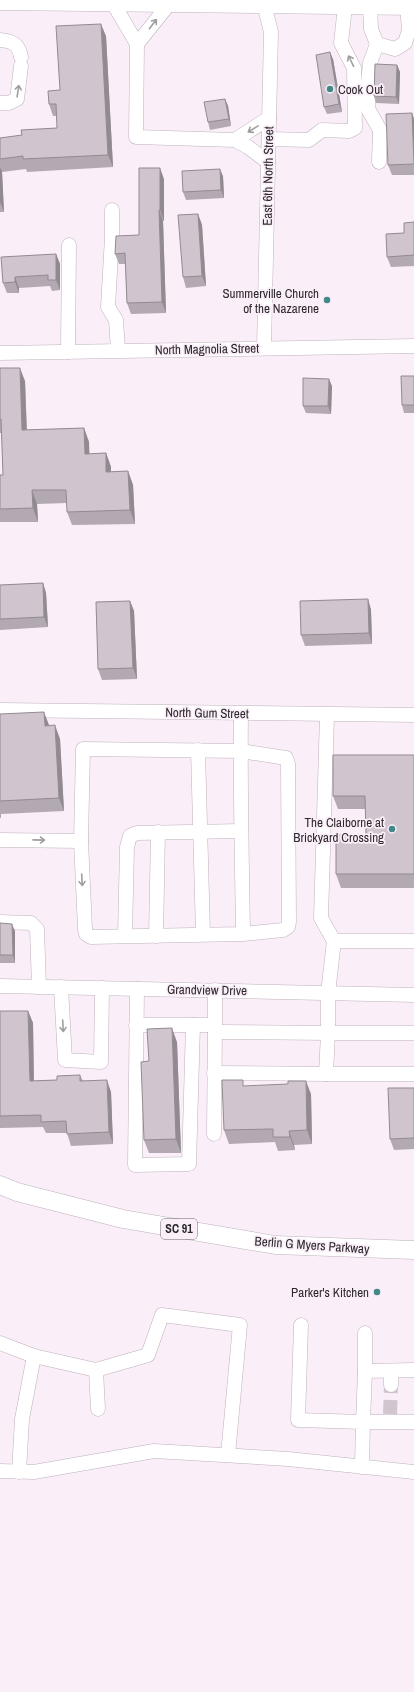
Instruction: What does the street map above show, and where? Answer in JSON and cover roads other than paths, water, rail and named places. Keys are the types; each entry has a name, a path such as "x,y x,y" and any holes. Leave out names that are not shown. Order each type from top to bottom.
{"main road":[{"path":"0,1 134,2 169,4 264,2 345,6 402,5"},
{"name":"Berlin G Myers Parkway","path":"0,1185 123,1219 275,1245 414,1250"}],"street":[{"name":"East 6th North Street","path":"264,2 271,32 264,348"},
{"path":"112,3 137,44 136,137 235,140 248,147 268,162"},
{"path":"137,44 169,4"},
{"path":"395,49 405,43 409,30 402,5"},
{"path":"269,138 309,140 322,130 349,131 354,128 354,68 342,43 345,6"},
{"path":"370,6 371,29 376,44 370,63 368,109 380,130 379,162"},
{"path":"0,40 11,40 17,46 21,62 17,99 9,103 0,103"},
{"path":"376,44 395,49 414,49"},
{"path":"235,140 269,118"},
{"path":"112,210 112,244 108,307 116,320 118,350"},
{"path":"68,352 69,245"},
{"name":"North Magnolia Street","path":"0,353 414,346"},
{"name":"North Gum Street","path":"0,710 414,715"},
{"path":"241,714 243,934"},
{"path":"326,715 321,918 334,941 328,993 326,1074"},
{"path":"83,749 198,750 241,751 281,756 286,758 288,764 288,927 283,930 243,934 91,937 86,934 81,841 83,749"},
{"path":"198,750 203,934"},
{"path":"126,936 128,839 130,836 137,833 158,832 241,831"},
{"path":"156,936 158,832"},
{"path":"0,840 81,841"},
{"path":"0,922 31,923 37,929 39,987"},
{"path":"334,941 414,941"},
{"name":"Grandview Drive","path":"0,986 414,995"},
{"path":"61,987 65,1060 101,1062 102,988"},
{"path":"137,989 135,1165 189,1164 193,1025"},
{"path":"214,1134 215,990"},
{"path":"136,1025 193,1025 215,1028 328,1033 414,1033"},
{"path":"214,1073 414,1074"},
{"path":"0,1343 34,1356 96,1370 148,1355 162,1315 240,1324 228,1455"},
{"path":"301,1325 298,1420 363,1422 390,1418 414,1422"},
{"path":"362,1467 365,1333"},
{"path":"19,1472 22,1419 34,1356"},
{"path":"96,1370 98,1410"},
{"path":"365,1371 414,1370"},
{"path":"391,1371 391,1385"},
{"path":"0,1471 34,1472 154,1450 288,1459 414,1472"}],"tunnel":[{"path":"390,1414 391,1385"}],"place":[{"name":"Cook Out","path":"330,89"},
{"name":"Summerville Church of the Nazarene","path":"327,300"},
{"name":"The Claiborne at Brickyard Crossing","path":"392,829"},
{"name":"Parker's Kitchen","path":"377,1292"}]}
